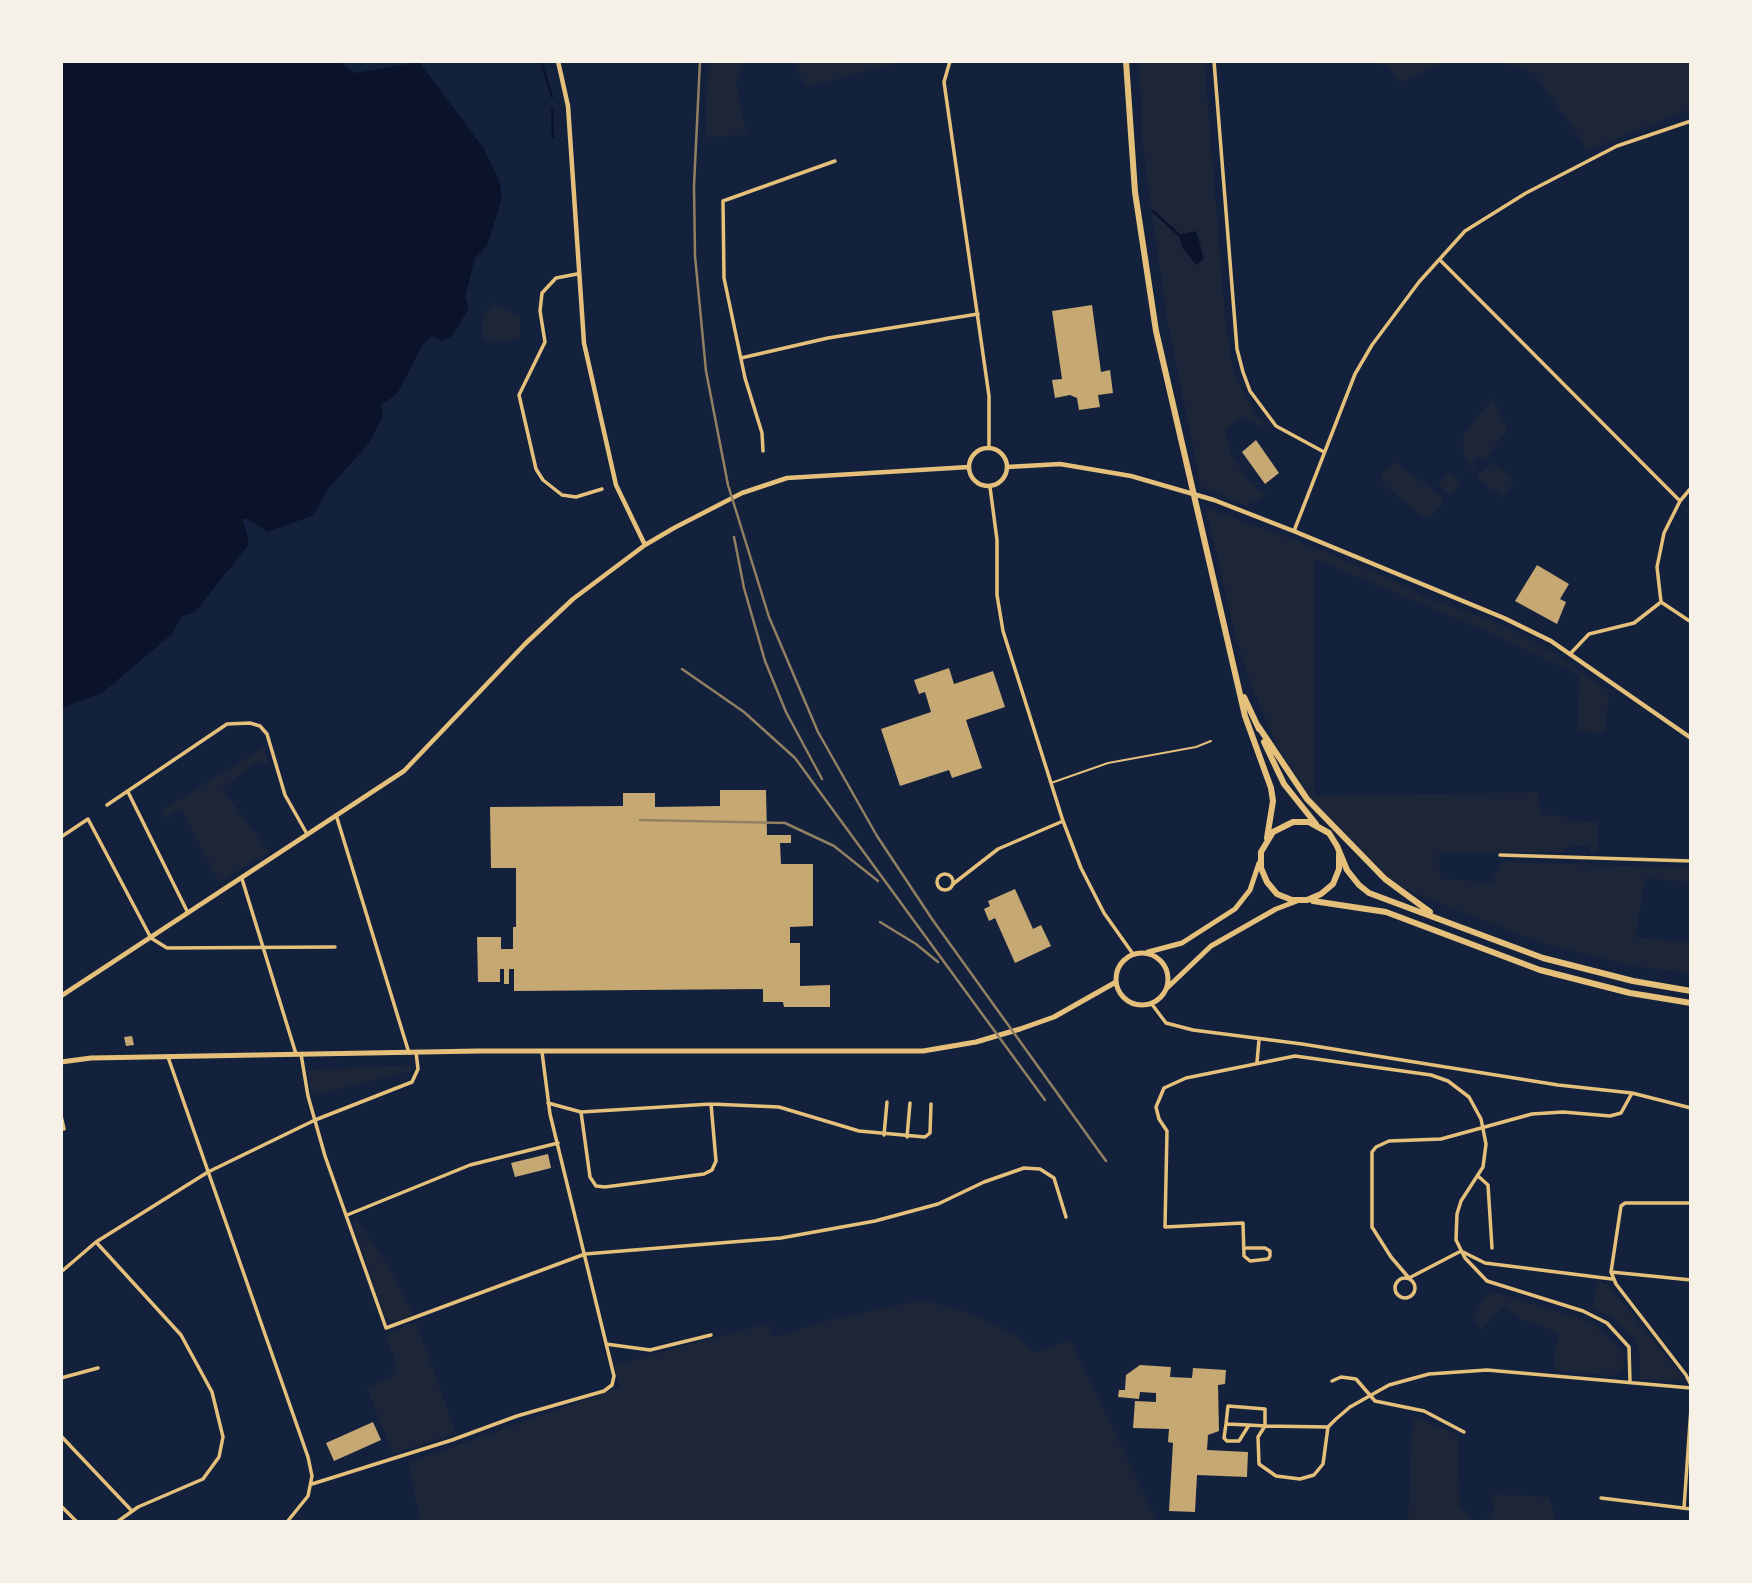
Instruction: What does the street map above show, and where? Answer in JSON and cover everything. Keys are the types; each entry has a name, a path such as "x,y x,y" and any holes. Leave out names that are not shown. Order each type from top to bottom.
{"highway":[{"path":"1126,61 1134,179 1156,331 1215,597 1254,747 1271,788 1273,801 1268,838 1260,860 1263,875 1271,888 1284,897 1369,907 1540,970 1630,993 1691,1003"},
{"path":"1240,689 1284,784 1316,824 1334,839 1353,879 1369,892 1509,946 1570,966 1691,991"},
{"path":"1258,726 1281,765 1307,799 1385,879 1441,919"},
{"path":"1268,838 1279,828 1293,822 1316,824"},
{"path":"1303,900 1321,894 1333,884 1339,869 1339,854"}],"main road":[{"path":"1260,860 1250,890 1235,909 1182,943 1133,954 1119,965 1116,982 1121,994 1130,1002 1151,1003 1211,946 1276,909 1303,900"},
{"path":"1143,953 1156,957 1165,966 1168,979 1165,990"},
{"path":"61,1062 416,1052 923,1051 976,1042 1054,1017 1116,982"}],"street":[{"path":"558,61 568,106 584,343 607,450 623,502 645,545"},
{"path":"950,61 944,82 990,407 989,448"},
{"path":"1214,61 1237,349 1243,372 1250,391 1276,426 1324,452"},
{"path":"1294,531 1340,408 1372,345 1465,230 1526,193 1617,146 1691,121"},
{"path":"763,451 762,433 741,358 724,278 723,201 835,161"},
{"path":"1440,259 1680,501"},
{"path":"578,274 556,278 542,293 540,311 545,342 519,395 536,469 542,480 562,495 576,497 602,489"},
{"path":"741,358 828,338 978,314"},
{"path":"989,448 1001,453 1007,467 1002,481 990,486 974,481 969,467 975,453 989,448"},
{"path":"1007,467 1060,464 1163,483 1294,531 1504,618 1570,654 1691,738"},
{"path":"62,994 337,818 404,771 547,623 645,545 713,507 775,481 800,476 969,467"},
{"path":"990,486 996,531 1000,621 1063,821 1096,898 1133,954"},
{"path":"1691,488 1680,501 1657,557 1657,581 1661,602 1691,622"},
{"path":"1570,654 1589,634 1634,623 1661,602"},
{"path":"107,805 228,724 250,723 260,726 267,734 285,795 308,835"},
{"path":"128,792 188,913"},
{"path":"337,818 409,1053"},
{"path":"61,837 88,819 151,938 167,948 335,947"},
{"path":"954,878 953,884 944,890 937,883 941,875 954,878 999,849 1063,821"},
{"path":"1500,855 1691,861"},
{"path":"242,879 299,1054 315,1121 386,1328 585,1254 780,1238 875,1221 938,1204 984,1182 1029,1168 1044,1170 1054,1178 1066,1217"},
{"path":"1151,1003 1159,1016 1172,1025 1558,1085 1632,1093 1691,1108"},
{"path":"1257,1062 1259,1039"},
{"path":"61,1272 96,1242 208,1172 315,1121 412,1082 418,1069 416,1052"},
{"path":"312,1484 604,1391 612,1385 614,1376 548,1103 542,1052"},
{"path":"168,1057 308,1457 312,1484 306,1502 287,1522"},
{"path":"1244,1248 1265,1248 1270,1251 1270,1256 1268,1259 1250,1261 1244,1256 1243,1223 1165,1227 1167,1131 1159,1119 1156,1107 1159,1094 1174,1081 1257,1062 1312,1057 1431,1075 1448,1081 1466,1094 1476,1108 1484,1129 1487,1156 1478,1176 1461,1201 1457,1214 1457,1240 1461,1251 1474,1270 1488,1281 1583,1311 1616,1330 1626,1340 1631,1353 1630,1382"},
{"path":"1461,1251 1409,1278 1402,1278 1395,1284 1395,1291 1403,1298 1414,1292 1415,1286 1409,1278 1380,1243 1372,1227 1372,1152 1389,1141 1441,1139 1532,1114 1563,1112 1610,1116 1621,1112 1632,1093"},
{"path":"884,1135 887,1102"},
{"path":"548,1103 581,1112 711,1104 787,1108 855,1130 907,1137 928,1136 931,1104"},
{"path":"907,1137 910,1103"},
{"path":"581,1112 590,1177 596,1186 605,1187 704,1174 712,1170 716,1161 711,1104"},
{"path":"61,1117 65,1129"},
{"path":"347,1215 470,1165 558,1143"},
{"path":"1478,1176 1488,1185 1492,1248"},
{"path":"1249,1425 1241,1439 1232,1442 1224,1438 1228,1406 1265,1409 1265,1426 1258,1437 1259,1464 1276,1476 1300,1479 1319,1472 1328,1427 1350,1407 1370,1395 1417,1376 1470,1370 1691,1387 1686,1375 1612,1279 1611,1272 1621,1206 1625,1203 1691,1203"},
{"path":"96,1242 181,1335 212,1392 223,1437 219,1457 203,1479 132,1511 117,1522"},
{"path":"1461,1251 1485,1263 1612,1279"},
{"path":"1611,1272 1691,1280"},
{"path":"606,1344 625,1349 650,1350 711,1335"},
{"path":"61,1378 98,1368"},
{"path":"1332,1381 1340,1377 1356,1379 1375,1401 1424,1411 1464,1432"},
{"path":"1684,1508 1691,1408"},
{"path":"1226,1424 1328,1427"},
{"path":"61,1436 132,1511"},
{"path":"1601,1498 1691,1509"},
{"path":"61,1506 77,1522"}],"lane":[{"path":"1051,783 1108,763 1196,747 1211,741"}],"shaded area":[{"path":"61,61 338,61 355,73 419,62 484,149 499,180 502,198 487,246 475,258 465,297 469,308 452,336 441,341 432,336 422,346 397,394 381,405 383,416 369,443 327,490 314,515 267,532 249,519 243,519 249,544 195,612 182,616 171,635 102,693 61,708"},
{"path":"709,61 756,61 745,63 736,80 746,135 705,137"},
{"path":"793,61 907,61 806,87"},
{"path":"1139,61 1204,61 1226,327 1233,371 1256,416 1266,424 1265,428 1242,416 1225,430 1231,453 1248,480 1265,495 1247,506 1201,487 1167,318 1143,146","holes":["1199,235 1202,255 1196,265 1182,247"]},
{"path":"1361,61 1447,61 1401,82 1386,65"},
{"path":"1498,61 1691,61 1691,109 1588,150 1535,74"},
{"path":"1196,231 1204,259 1196,265 1182,247 1179,235"},
{"path":"493,303 520,316 520,339 488,343 482,334 483,317"},
{"path":"1492,398 1508,430 1484,460 1477,456 1471,463 1475,469 1473,471 1463,451 1464,434"},
{"path":"1395,462 1442,497 1442,504 1431,516 1423,517 1383,484 1381,474"},
{"path":"1493,463 1511,476 1513,482 1503,497 1478,479 1478,475"},
{"path":"1447,472 1462,482 1450,495 1438,485"},
{"path":"1206,508 1298,541 1404,585 1427,598 1493,621 1547,648 1609,692 1605,733 1577,731 1580,675 1484,630 1315,559 1315,796 1539,792 1540,815 1566,816 1568,821 1597,822 1598,850 1591,854 1588,846 1566,847 1564,852 1439,852 1440,879 1492,882 1501,862 1691,868 1691,882 1645,878 1635,937 1691,943 1691,973 1631,966 1541,943 1408,891 1365,862 1329,828 1279,749 1252,687 1235,634"},
{"path":"264,747 268,764 255,763 222,789 269,852 219,882 181,808 166,818 161,811"},
{"path":"411,1065 411,1071 311,1096 308,1070"},
{"path":"355,1218 386,1262 414,1315 396,1322 385,1318 353,1223"},
{"path":"1598,1281 1608,1285 1685,1380 1640,1379 1639,1350 1633,1337 1615,1320 1593,1307"},
{"path":"1496,1293 1591,1322 1623,1351 1624,1368 1613,1376 1553,1370 1558,1333 1521,1319 1503,1307 1481,1330 1472,1318 1486,1296"},
{"path":"922,1300 967,1312 1015,1334 1034,1353 1070,1340 1158,1522 421,1522 408,1463 620,1387 614,1365 769,1323 773,1337 833,1319"},
{"path":"416,1322 456,1433 393,1454 367,1388 391,1377 396,1363 385,1334"},
{"path":"1413,1416 1458,1435 1460,1506 1473,1522 1408,1522"},
{"path":"1491,1494 1549,1497 1556,1522 1486,1522 1494,1508"}],"building":[{"path":"1092,305 1101,372 1110,370 1113,393 1098,395 1100,407 1079,410 1077,398 1070,395 1055,398 1052,380 1062,379 1052,311"},
{"path":"1256,440 1279,473 1265,484 1242,452"},
{"path":"1537,565 1569,584 1560,599 1566,602 1557,624 1515,601"},
{"path":"949,668 954,684 993,671 1005,707 966,720 982,768 952,778 949,770 900,786 881,729 931,712 925,692 919,694 914,680"},
{"path":"720,790 766,790 767,835 791,835 791,843 780,843 781,864 813,864 813,926 790,927 790,943 800,943 800,986 830,985 830,1007 784,1007 783,1002 763,1002 763,989 514,991 514,969 509,969 509,984 504,984 504,969 500,969 500,982 478,982 477,937 501,937 501,949 513,949 513,927 516,927 516,868 491,868 490,807 623,806 623,793 655,793 655,807 720,806"},
{"path":"1015,889 1033,929 1041,925 1051,946 1015,963 995,918 989,921 984,909 990,906 988,901"},
{"path":"132,1036 134,1045 126,1046 124,1037"},
{"path":"548,1154 551,1168 515,1177 511,1163"},
{"path":"1140,1365 1171,1367 1170,1377 1192,1378 1193,1368 1226,1370 1225,1384 1218,1385 1219,1431 1208,1435 1207,1450 1248,1452 1247,1477 1197,1475 1195,1512 1169,1511 1173,1443 1168,1442 1169,1429 1133,1428 1135,1401 1156,1402 1156,1393 1140,1392 1139,1399 1118,1397 1119,1390 1125,1390 1126,1375"},
{"path":"373,1422 381,1440 334,1461 326,1443"}],"waterway":[{"path":"541,61 552,97"},
{"path":"552,108 553,137"},
{"path":"1153,211 1179,235"}],"railway":[{"path":"700,61 694,186 695,256 706,371 728,485 769,617 818,732 877,836 932,919 1106,1161"},
{"path":"734,537 744,588 765,661 786,712 822,779"},
{"path":"682,669 744,712 795,758 1045,1100"},
{"path":"640,820 785,823 834,846 878,881"},
{"path":"880,922 916,944 938,962"}]}
